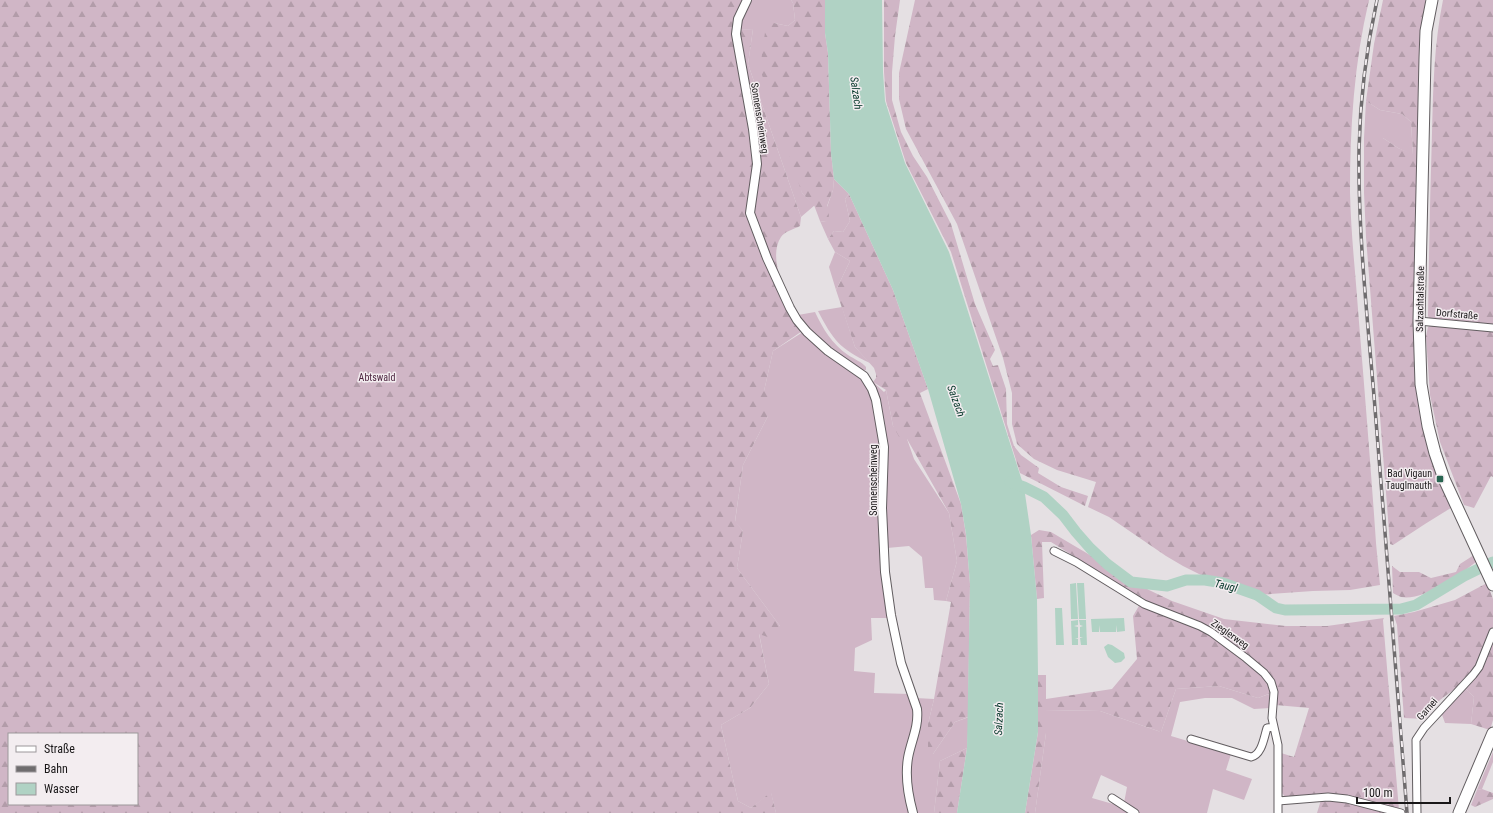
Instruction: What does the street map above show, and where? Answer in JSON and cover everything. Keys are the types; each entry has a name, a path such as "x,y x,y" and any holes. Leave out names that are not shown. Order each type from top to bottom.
{"main road":[{"name":"Salzachtalstraße","path":"1432,0 1426,31 1425,58 1419,321 1421,384 1428,426 1435,453 1444,478 1493,585"},
{"path":"1460,813 1493,733"}],"street":[{"name":"Sonnenscheinweg","path":"747,0 738,19 736,34 753,129 757,164 750,213 767,258 797,320 823,347 864,376 872,389 880,416 884,447 882,502 886,582 893,629 901,663 915,702 918,716 907,766 907,784 913,813"},
{"name":"Dorfstraße","path":"1419,321 1493,328"},
{"name":"Zieglerweg","path":"1054,551 1076,562 1144,604 1200,626 1211,632 1256,666 1270,682 1274,690 1272,718 1278,745 1278,813"},
{"name":"Garnei","path":"1417,813 1416,740 1424,728 1479,667 1493,632"},
{"path":"1191,739 1251,758 1255,757 1259,752 1267,728 1274,727"},
{"path":"1278,801 1328,797 1347,798 1389,811 1401,813"},
{"path":"1112,798 1135,813"}],"green space":[{"name":"Abtswald","path":"0,0 745,0 734,30 753,29 748,64 801,217 800,226 787,232 781,237 777,247 776,259 778,271 788,297 808,327 773,351 764,391 769,392 768,416 743,465 735,521 743,531 737,568 780,626 776,640 759,634 769,684 750,708 721,725 738,801 751,808 771,792 776,813 0,813"},
{"path":"749,0 791,0 793,3 795,20 788,26 774,23 802,193 815,205 801,217 748,64 753,29 738,30"},
{"path":"791,0 825,0 825,33 828,53 831,153 834,179 833,190 827,206 829,216 826,222 820,221 814,205 802,193 760,69 766,25 774,23 788,26 795,20 793,3"},
{"path":"884,0 900,0 892,72 892,100 901,132 913,156 927,177 951,224 975,304 995,350 990,359 993,366 998,365 1006,389 1007,424 1014,446 1021,455 1039,468 1038,473 1061,487 1088,496 1085,506 1020,473 951,252 906,163 886,101 884,72"},
{"path":"915,0 1369,0 1356,72 1352,120 1350,192 1352,241 1380,585 1350,590 1257,595 1203,576 1166,556 1109,517 1088,507 1096,482 1057,470 1034,459 1017,444 1012,424 1012,393 1003,358 957,224 906,129 899,99 899,73"},
{"path":"1383,0 1425,0 1416,377 1454,506 1393,545 1390,544 1366,237 1364,138 1383,138 1398,148 1413,154 1411,122 1402,114 1380,110 1366,101 1374,44"},
{"path":"1443,0 1493,0 1493,477 1491,476 1474,508 1464,505 1440,442 1430,395 1426,336 1428,327 1433,324 1428,316 1434,66"},
{"path":"1366,101 1380,110 1402,114 1411,122 1413,155 1398,148 1383,138 1364,138"},
{"path":"834,179 849,194 845,199 850,221 843,232 834,231 828,239 820,221 826,222 827,207 833,190"},
{"path":"849,194 893,290 928,389 920,393 961,504 966,535 970,584 968,717 955,722 933,754 928,752 928,724 934,699 951,602 946,601 957,561 949,513 907,439 902,442 893,426 886,390 873,382 876,378 874,368 855,347 836,290 850,261 835,252 828,239 834,231 843,232 850,221 845,199"},
{"path":"835,252 850,261 836,290 829,267"},
{"path":"842,307 855,347 870,363 851,353 838,343 818,311"},
{"path":"815,312 833,341 842,351 864,365 866,370 860,370 819,342 798,315"},
{"path":"803,332 865,381 872,398 880,439 888,618 871,618 872,640 855,648 854,671 875,673 874,693 910,694 915,711 915,724 906,761 911,813 776,813 771,793 751,808 738,801 721,725 750,708 769,684 759,633 780,626 737,568 743,531 735,522 743,465 768,416 764,391 773,351"},
{"path":"873,382 884,392 886,390 893,426 907,439 914,459 949,513 957,561 946,601 934,600 933,588 925,588 922,557 909,546 887,548 882,415"},
{"path":"1039,530 1051,532 1149,590 1172,601 1224,619 1286,626 1327,626 1384,618 1399,810 1346,795 1322,793 1286,798 1282,793 1281,753 1294,757 1309,708 1276,705 1277,691 1258,698 1219,686 1176,689 1161,732 1100,711 1046,710 1046,733 1035,813 1025,813 1038,732 1038,675 1046,675 1046,699 1112,689 1137,659 1133,616 1143,599 1051,542 1042,542 1044,598 1037,599 1031,535"},
{"path":"1474,555 1477,561 1452,580 1431,591 1410,597 1401,597 1393,593 1392,566 1400,572 1419,572 1431,578 1456,572 1460,564"},
{"path":"1487,583 1493,599 1493,627 1474,671 1461,684 1440,700 1425,719 1404,718 1397,625 1394,616 1414,612 1455,600"},
{"path":"1493,640 1493,720 1490,730 1471,724 1474,697 1464,687"},
{"path":"1219,686 1258,698 1272,693 1270,708 1254,709 1232,698 1205,698 1180,702 1171,736 1231,754 1226,770 1252,779 1244,800 1213,789 1207,813 1138,813 1124,803 1127,787 1101,775 1092,798 1120,806 1131,813 1035,813 1046,733 1045,710 1100,711 1161,732 1176,689"},
{"path":"1464,687 1474,697 1471,724 1445,723 1441,712"},
{"path":"916,698 934,699 928,724 933,754 955,722 969,717 967,748 940,761 934,813 914,813 909,785"},
{"path":"967,748 957,813 934,813 940,761"},
{"path":"1493,752 1493,762 1482,789 1477,790"},
{"path":"1482,789 1493,793 1493,799 1475,807 1471,805 1477,790"},
{"path":"1321,800 1347,801 1384,813 1317,813"}],"water":[{"name":"Salzach","path":"825,0 882,0 885,101 905,163 949,252 1024,487 1031,535 1037,599 1038,675 1038,732 1025,813 957,813 967,748 970,584 966,534 961,504 928,389 893,290 849,194 834,179 831,153 828,53 825,33"},
{"path":"1076,583 1078,619 1071,619 1070,584"},
{"path":"1077,583 1084,583 1086,619 1079,619"},
{"path":"1055,608 1062,608 1064,645 1056,645"},
{"path":"1124,618 1125,631 1117,632 1117,625 1116,632 1100,632 1100,625 1099,632 1092,632 1091,619"},
{"path":"1078,620 1078,625 1074,626 1078,627 1078,638 1075,638 1078,639 1078,645 1072,645 1071,621"},
{"path":"1079,620 1086,620 1087,645 1081,645 1080,638 1083,638 1080,637 1080,627 1083,626 1080,625"},
{"path":"1108,644 1124,653 1125,658 1121,662 1115,663 1108,657 1104,647"}],"waterway":[{"name":"Taugl","path":"1010,482 1044,497 1063,515 1090,548 1107,564 1131,582 1167,586 1186,580 1205,580 1223,583 1257,595 1276,608 1285,610 1401,609 1416,605 1464,576 1493,562"}],"railway":[{"path":"1377,0 1364,75 1361,112 1359,150 1360,212 1407,813"}],"place":[{"name":"Bad Vigaun Tauglmauth","path":"1440,479"}]}
